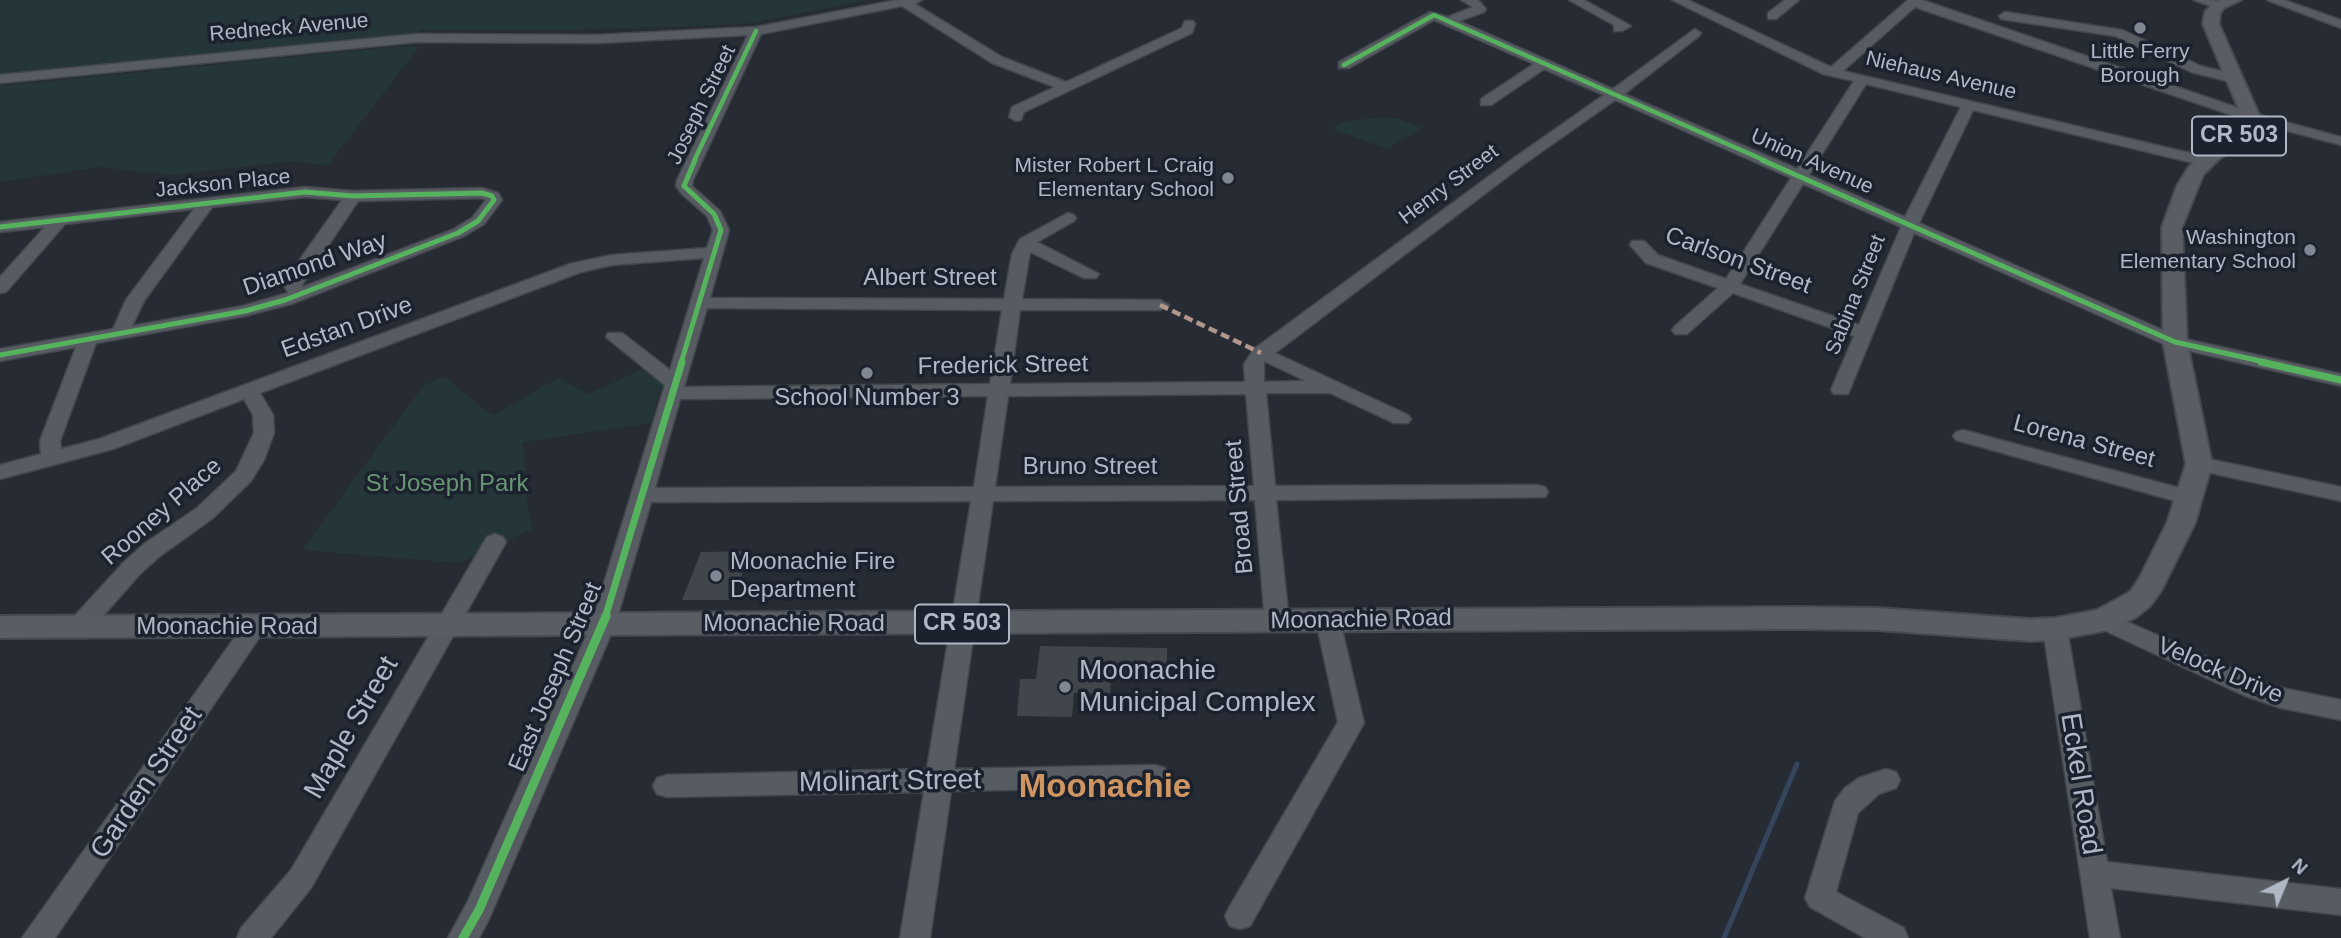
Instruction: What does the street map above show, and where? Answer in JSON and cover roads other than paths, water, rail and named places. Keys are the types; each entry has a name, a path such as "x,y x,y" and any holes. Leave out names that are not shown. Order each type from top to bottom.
{"main road":[{"name":"CR 503","path":"2055,629 2103,620 2132,605 2151,584 2181,523 2190,498 2199,464 2175,342 2172,226 2187,186 2206,160 2239,137 2251,116 2211,24 2212,15 2226,3"},
{"name":"Moonachie Road","path":"0,627 1811,618 2055,629"}],"street":[{"path":"1344,65 1441,18 1480,9 1477,4 1466,0"},
{"path":"1575,0 1625,26 1618,28"},
{"name":"Niehaus Avenue","path":"1678,0 1834,72 2206,160"},
{"path":"1772,16 1793,0"},
{"path":"2005,16 2018,0"},
{"path":"2200,0 2226,3"},
{"path":"2273,0 2341,24"},
{"path":"910,1 997,60 1066,87"},
{"name":"Redneck Avenue","path":"0,79 409,38 597,38 756,31 910,1"},
{"path":"1834,72 1914,1 2251,116 2341,141"},
{"path":"1953,16 2005,16 2118,33 2196,69 2235,79"},
{"name":"Union Avenue","path":"1441,18 2175,342 2341,380"},
{"path":"1016,117 1017,110 1188,30 1189,24"},
{"name":"Joseph Street","path":"674,388 720,230 719,221 688,191 684,186 685,180 756,31"},
{"name":"Henry Street","path":"1261,353 1695,33"},
{"path":"1486,102 1544,63"},
{"path":"1681,330 1730,286 1803,176 1862,79"},
{"name":"Sabina Street","path":"1841,390 1910,224 1969,104"},
{"name":"Jackson Place","path":"0,227 296,193 353,196 482,193 492,196"},
{"path":"298,295 293,285 295,279 353,196"},
{"name":"Diamond Way","path":"0,355 245,311 298,295 469,228 481,218 494,200 492,196"},
{"path":"120,333 135,300 208,202"},
{"path":"915,938 1020,254 1026,243 1068,218"},
{"path":"0,288 61,219"},
{"path":"1026,243 1090,274"},
{"name":"Carlson Street","path":"1638,245 1652,259 1864,333"},
{"name":"Edstan Drive","path":"0,472 106,444 576,268 612,260 715,252"},
{"name":"Albert Street","path":"699,303 1160,305"},
{"path":"615,337 674,388"},
{"path":"52,460 50,441 88,339"},
{"path":"1255,388 1253,364 1261,353 1401,419"},
{"name":"Frederick Street","path":"674,388 999,390 1333,387"},
{"name":"East Joseph Street","path":"463,938 479,910 603,625 674,388"},
{"name":"Broad Street","path":"1255,388 1277,621"},
{"name":"Rooney Place","path":"79,627 131,569 152,550 205,513 243,476 254,460 264,433 262,415 249,390"},
{"name":"Lorena Street","path":"1964,436 2190,498"},
{"path":"2199,464 2341,494"},
{"name":"Bruno Street","path":"643,495 1537,492"},
{"name":"Maple Street","path":"252,938 301,879 495,542"},
{"name":"Velock Drive","path":"2103,620 2252,688 2281,698 2341,710"},
{"path":"1240,916 1351,723 1328,621"},
{"name":"Garden Street","path":"37,938 83,876 255,626"},
{"name":"Eckel Road","path":"2055,629 2105,938"},
{"name":"Molinart Street","path":"667,786 1156,776"},
{"path":"1886,780 1869,786 1855,796 1845,809 1820,898 1893,938"},
{"path":"2094,873 2341,902"}],"waterway":[{"path":"1724,938 1797,764"}],"place":[{"name":"Little Ferry Borough","path":"2140,28"},
{"name":"Mister Robert L Craig Elementary School","path":"1228,178"},
{"name":"Washington Elementary School","path":"2310,250"},
{"name":"School Number 3","path":"867,373"},
{"name":"Moonachie Fire Department","path":"716,576"},
{"name":"Moonachie Municipal Complex","path":"1065,687"}],"district":[{"name":"Moonachie","path":"1105,788"}],"park label":[{"name":"St Joseph Park","path":"447,484"}]}
